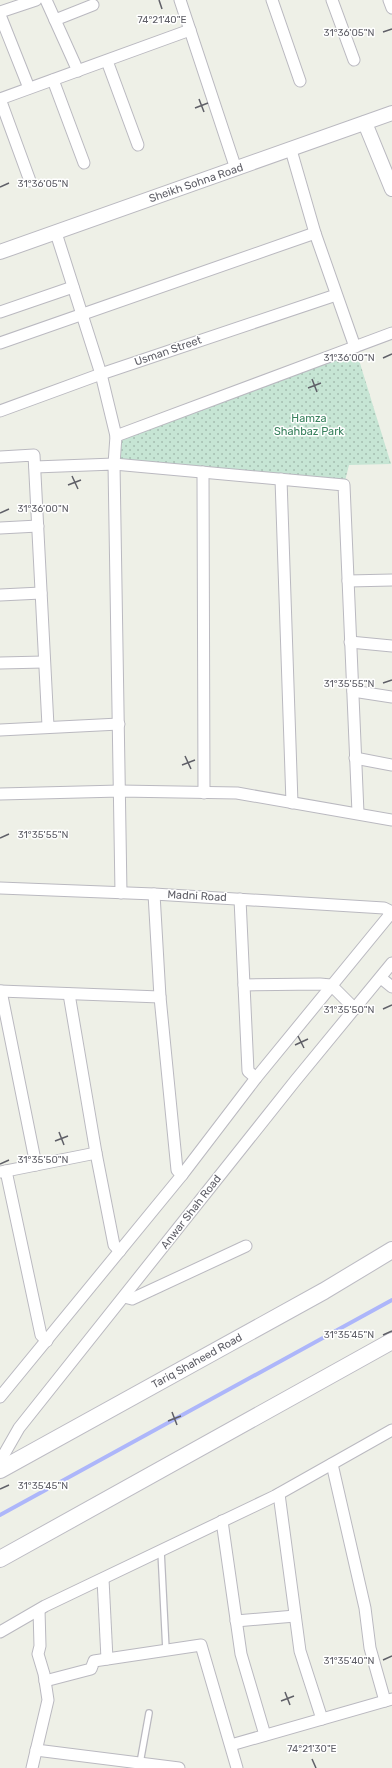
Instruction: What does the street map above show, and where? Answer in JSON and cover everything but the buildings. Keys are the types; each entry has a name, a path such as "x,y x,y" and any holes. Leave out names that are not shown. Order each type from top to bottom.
{"main road":[{"name":"Tariq Shaheed Road","path":"2,1468 324,1292 392,1250"},
{"path":"0,1559 392,1341"}],"street":[{"path":"29,88 4,39 0,14 36,0"},
{"path":"46,0 78,71"},
{"path":"180,0 236,169"},
{"path":"272,0 300,82"},
{"path":"332,0 354,60"},
{"path":"389,0 392,8"},
{"path":"55,20 93,5"},
{"path":"30,181 0,99 190,30"},
{"path":"106,61 138,145"},
{"path":"53,80 84,163"},
{"name":"Sheikh Sohna Road","path":"0,252 392,113"},
{"path":"365,123 392,189"},
{"path":"290,150 315,233 355,347"},
{"path":"56,233 101,374 116,436 114,464 121,892"},
{"path":"0,343 315,233"},
{"path":"0,312 73,287"},
{"name":"Usman Street","path":"0,412 101,374 336,295"},
{"path":"116,436 392,333"},
{"path":"0,457 34,455 48,726"},
{"path":"35,467 114,464 344,485 358,813"},
{"path":"202,472 204,793"},
{"path":"281,479 292,803"},
{"path":"0,528 38,526"},
{"path":"348,581 392,580"},
{"path":"0,596 41,594"},
{"path":"350,642 392,646"},
{"path":"0,663 44,662"},
{"path":"353,692 392,697"},
{"path":"0,730 48,726 119,724"},
{"path":"355,758 392,765"},
{"path":"0,794 120,791 237,793 392,820"},
{"name":"Madni Road","path":"0,888 121,892 240,899 384,908 392,912"},
{"path":"154,894 160,997 177,1170 182,1175"},
{"path":"240,899 248,1072 256,1078"},
{"path":"0,1398 182,1175 256,1078 392,912"},
{"name":"Anwar Shah Road","path":"2,1468 3,1456 19,1428 290,1088 392,963"},
{"path":"381,978 392,986"},
{"path":"244,985 331,985 355,1009"},
{"path":"36,1165 0,991 160,997"},
{"path":"69,994 96,1153 114,1245 120,1251"},
{"path":"48,1341 41,1335 3,1172 96,1153"},
{"path":"124,1297 132,1299 246,1246"},
{"path":"0,1632 39,1610 279,1494 392,1430"},
{"path":"231,1745 388,1700 370,1648 365,1608 332,1464"},
{"path":"279,1494 300,1651 322,1719"},
{"path":"222,1521 241,1654 265,1735"},
{"path":"103,1579 107,1659"},
{"path":"32,1768 48,1700 38,1654 40,1646 39,1610"},
{"path":"236,1621 295,1616"},
{"path":"45,1681 91,1669 94,1661 201,1645 237,1768"},
{"path":"36,1750 179,1768"}],"lane":[{"path":"161,1550 166,1650"},
{"path":"140,1763 149,1713"}],"green space":[{"name":"Hamza Shahbaz Park","path":"355,347 391,464 349,465 344,485 114,464 116,436"}],"waterway":[{"path":"0,1515 392,1300"}]}
